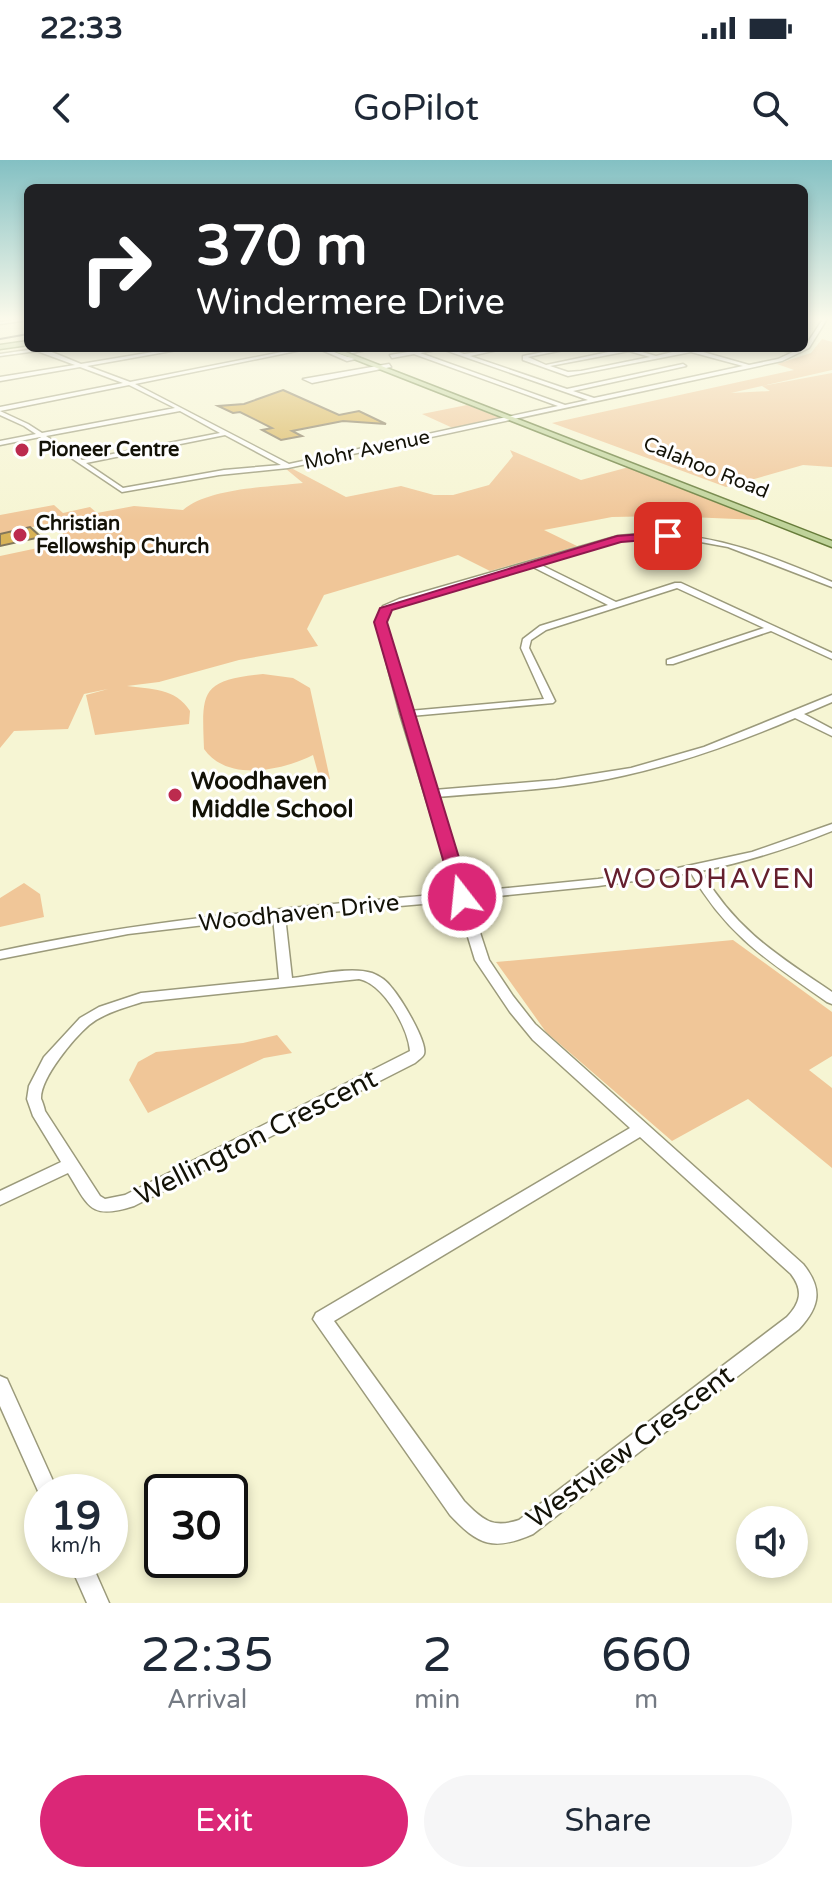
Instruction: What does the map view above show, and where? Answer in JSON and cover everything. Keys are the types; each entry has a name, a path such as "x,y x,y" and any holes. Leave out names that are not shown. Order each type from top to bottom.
{"main road":[{"name":"Calahoo Road","path":"435,386 832,537"},
{"name":"Calahoo Road","path":"517,417 832,544"}],"street":[{"path":"0,411 108,386"},
{"path":"136,386 288,466"},
{"path":"508,386 563,406"},
{"path":"555,386 594,400"},
{"path":"566,390 584,386"},
{"name":"Mohr Avenue","path":"219,473 288,466 656,386"},
{"path":"0,443 181,409"},
{"path":"0,411 80,462 227,433"},
{"name":"Mohr Avenue","path":"80,462 122,490 278,460"},
{"name":"Westview Crescent","path":"641,1129 322,1319 457,1508 486,1533 510,1535 526,1527 793,1323 808,1306 810,1288 797,1269 519,1015 482,960 405,714 380,622 386,608 531,563 621,538 643,535 693,536 733,544 832,585"},
{"path":"531,563 613,604"},
{"path":"405,714 550,701 525,648 527,639 543,628 678,585 832,656"},
{"path":"670,662 772,628"},
{"path":"430,794 593,779 632,771 693,754 832,698"},
{"path":"796,714 832,733"},
{"name":"Woodhaven Drive","path":"0,955 115,931 621,881 695,870 747,857 832,827"},
{"path":"695,870 716,906 740,933 832,999"},
{"path":"279,915 286,983"},
{"name":"Wellington Crescent","path":"359,975 378,980 416,1043 417,1053 119,1204 103,1206 94,1201 38,1112 34,1099 36,1086 49,1061 85,1021 104,1010 141,998 286,983 359,975"},
{"path":"0,1198 69,1165"},
{"path":"0,1385 40,1474"},
{"path":"87,1578 98,1603"}],"shaded area":[{"path":"719,386 760,386 731,393 770,391 763,386 832,386 832,467 803,465 726,487 552,423"},
{"path":"467,405 503,419 455,429 422,414"},
{"path":"510,450 581,480 629,467 759,520 612,517 544,530 577,546 490,571 458,555 324,595 307,629 318,646 239,660 159,682 127,686 162,691 177,698 190,711 189,724 95,735 86,695 108,689 84,694 68,729 14,731 0,748 0,556 52,545 79,517 0,534 0,515 54,505 63,513 90,507 97,513 134,506 183,510 223,493 303,483 286,469 293,469 346,497 401,486 434,495 453,495 489,485 513,456"},
{"path":"263,674 293,678 310,688 330,779 320,780 313,755 272,769 241,770 214,760 204,749 203,714 209,693 226,680"},
{"path":"24,883 40,894 44,917 0,927 0,898"},
{"path":"733,940 832,1012 832,1056 809,1070 832,1088 832,1168 748,1099 672,1141 546,1032 496,962"},
{"path":"277,1035 292,1053 264,1058 148,1113 129,1080 138,1062 156,1052 243,1043"}],"building":[{"path":"283,390 339,415 359,411 386,424 343,421 292,431 302,436 281,440 262,430 272,428 240,412 233,413 218,406 244,404"},
{"name":"Christian Fellowship Church","path":"30,527 41,537 0,546 0,534"}],"place":[{"name":"Pioneer Centre","path":"22,450"},
{"name":"Christian Fellowship Church","path":"20,535"},
{"name":"Woodhaven Middle School","path":"175,795"}],"district":[{"name":"WOODHAVEN","path":"710,879"}],"route":[{"path":"462,897 380,622 386,608 621,538 668,536"}]}
